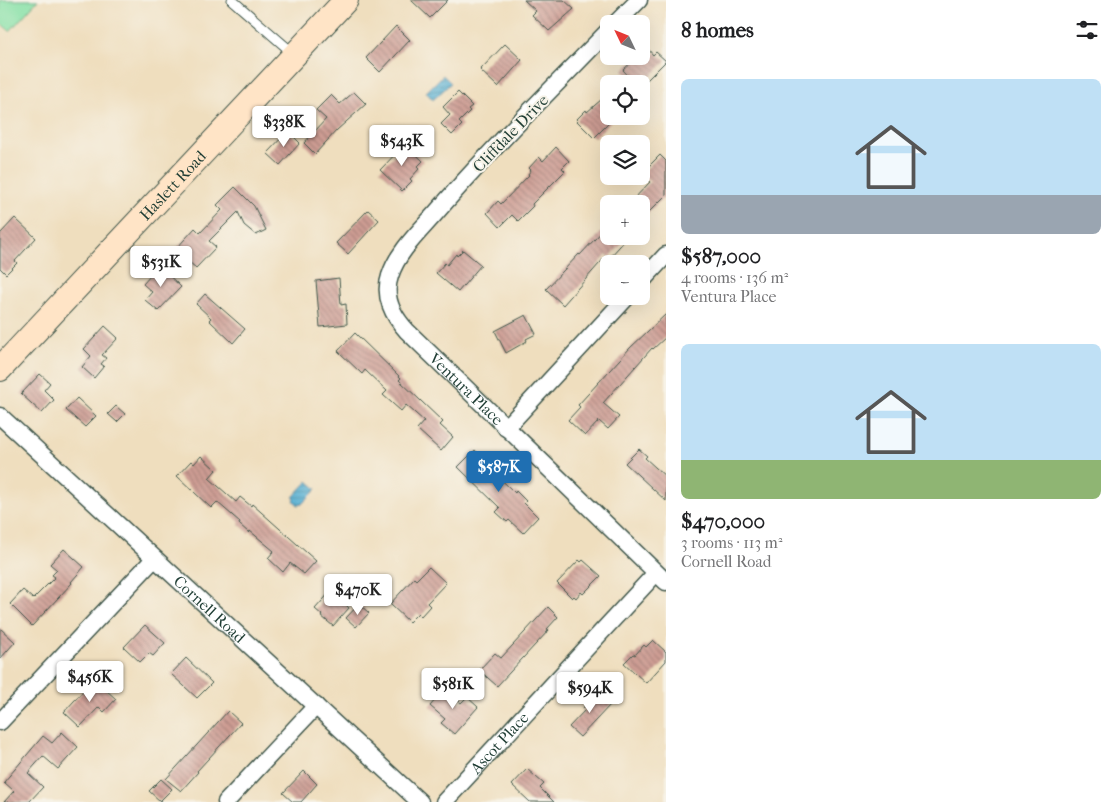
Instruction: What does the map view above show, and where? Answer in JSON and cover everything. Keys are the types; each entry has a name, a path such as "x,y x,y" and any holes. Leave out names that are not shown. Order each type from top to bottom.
{"street":[{"name":"Haslett Road","path":"0,369 346,0"},
{"path":"624,15 639,0"},
{"name":"Cliffdale Drive","path":"414,238 456,189 600,39"},
{"name":"Ventura Place","path":"414,238 398,260 390,276 388,297 400,324 661,577"},
{"path":"650,272 666,255"},
{"path":"506,428 620,305"},
{"name":"Cornell Road","path":"0,416 420,802"},
{"path":"0,722 154,559"},
{"name":"Ascot Place","path":"444,802 661,577"},
{"path":"226,802 316,706"}],"lane":[{"path":"232,0 294,54"}],"green space":[{"path":"0,0 38,0 10,31 0,23"}],"water":[{"path":"443,75 451,83 433,100 426,92"},
{"path":"308,481 317,489 301,505 298,505 293,497"}],"building":[{"path":"411,0 448,0 430,18"},
{"path":"524,0 564,0 574,9 549,31 532,15 536,11"},
{"path":"396,26 410,40 380,72 366,58"},
{"path":"505,44 522,60 498,87 480,70"},
{"path":"650,51 653,55 656,52 666,61 650,77 650,75 628,75 623,70 628,65 650,65"},
{"path":"354,92 366,104 337,130 315,154 304,143 326,119 316,110 331,95 340,104"},
{"path":"458,92 472,106 468,109 470,111 459,122 462,125 452,135 441,124 450,115 443,107"},
{"path":"600,101 600,125 607,125 594,138 576,120 586,110 587,112"},
{"path":"288,131 300,143 280,165 267,153"},
{"path":"405,144 423,161 410,179 412,181 402,191 380,170"},
{"path":"556,147 569,161 562,168 565,171 518,221 512,215 500,227 487,213 498,201 501,204 529,175 531,170 529,168 539,157 543,161"},
{"path":"660,155 666,161 666,195 650,211 650,195 638,195 647,185 650,185 650,165"},
{"path":"235,187 254,206 266,230 256,235 244,225 238,212 209,241 216,247 196,268 175,250 195,228 200,233 222,210 217,205"},
{"path":"368,210 379,220 348,254 336,243"},
{"path":"15,218 36,238 6,274 0,268 0,234"},
{"path":"600,234 600,245 621,245 612,255 600,255 600,263 563,305 546,289"},
{"path":"463,250 481,265 458,292 436,273 445,263 447,265 456,254 457,256"},
{"path":"159,266 181,287 158,311 145,300 152,292 143,284"},
{"path":"339,278 341,305 346,304 347,324 320,327 316,281"},
{"path":"205,294 245,329 233,343 209,320 211,318 196,304"},
{"path":"666,314 666,337 652,348 603,403 619,417 608,429 599,421 585,436 568,420 580,407 578,405 630,348"},
{"path":"526,315 536,334 506,353 495,331"},
{"path":"105,326 118,338 102,355 106,358 101,364 104,366 94,378 82,367 91,356 84,349"},
{"path":"355,333 401,378 399,380 443,422 440,425 453,437 441,451 417,429 424,421 406,405 401,411 383,395 387,391 365,370 362,374 338,351"},
{"path":"40,374 50,383 44,390 54,400 42,413 21,394"},
{"path":"77,398 96,416 85,427 66,410"},
{"path":"116,406 125,414 117,422 108,414"},
{"path":"639,449 647,456 645,458 666,477 666,501 625,463"},
{"path":"475,450 485,460 483,462 526,501 524,503 538,517 523,533 509,520 507,522 496,512 500,508 458,467"},
{"path":"201,456 216,470 209,478 236,502 240,497 251,506 252,504 316,561 304,574 290,563 283,572 268,558 274,551 250,531 249,533 239,524 240,522 217,502 211,508 177,476 191,461 194,464"},
{"path":"64,549 84,567 72,583 32,626 10,604 23,590 33,599 55,577 52,575 57,570 50,564"},
{"path":"579,560 581,562 583,560 601,576 583,594 581,592 576,598 574,596 572,598 557,583"},
{"path":"429,567 446,583 427,603 430,606 421,616 418,613 409,622 390,604 414,578 416,580"},
{"path":"331,591 349,608 333,626 315,609"},
{"path":"359,604 369,613 356,627 346,618"},
{"path":"548,607 558,617 547,629 549,630 497,686 479,670 495,653 501,658"},
{"path":"145,625 165,643 153,656 149,653 140,662 124,647"},
{"path":"0,628 15,642 0,659"},
{"path":"653,640 666,652 666,661 646,683 624,663 644,645 646,647"},
{"path":"186,658 212,683 197,698 171,674"},
{"path":"94,679 116,699 104,712 99,707 80,727 64,712"},
{"path":"445,689 461,703 467,697 478,707 454,734 441,723 445,719 430,706"},
{"path":"598,692 611,704 580,737 569,727"},
{"path":"228,711 241,723 181,791 166,779"},
{"path":"62,732 78,747 58,769 43,756 28,773 43,787 29,802 4,802 14,791 4,782 43,736 52,743"},
{"path":"527,769 544,784 540,788 554,802 530,802 512,785"},
{"path":"304,771 317,784 301,802 293,802 283,793"},
{"path":"161,779 172,789 160,801 149,791"}]}
